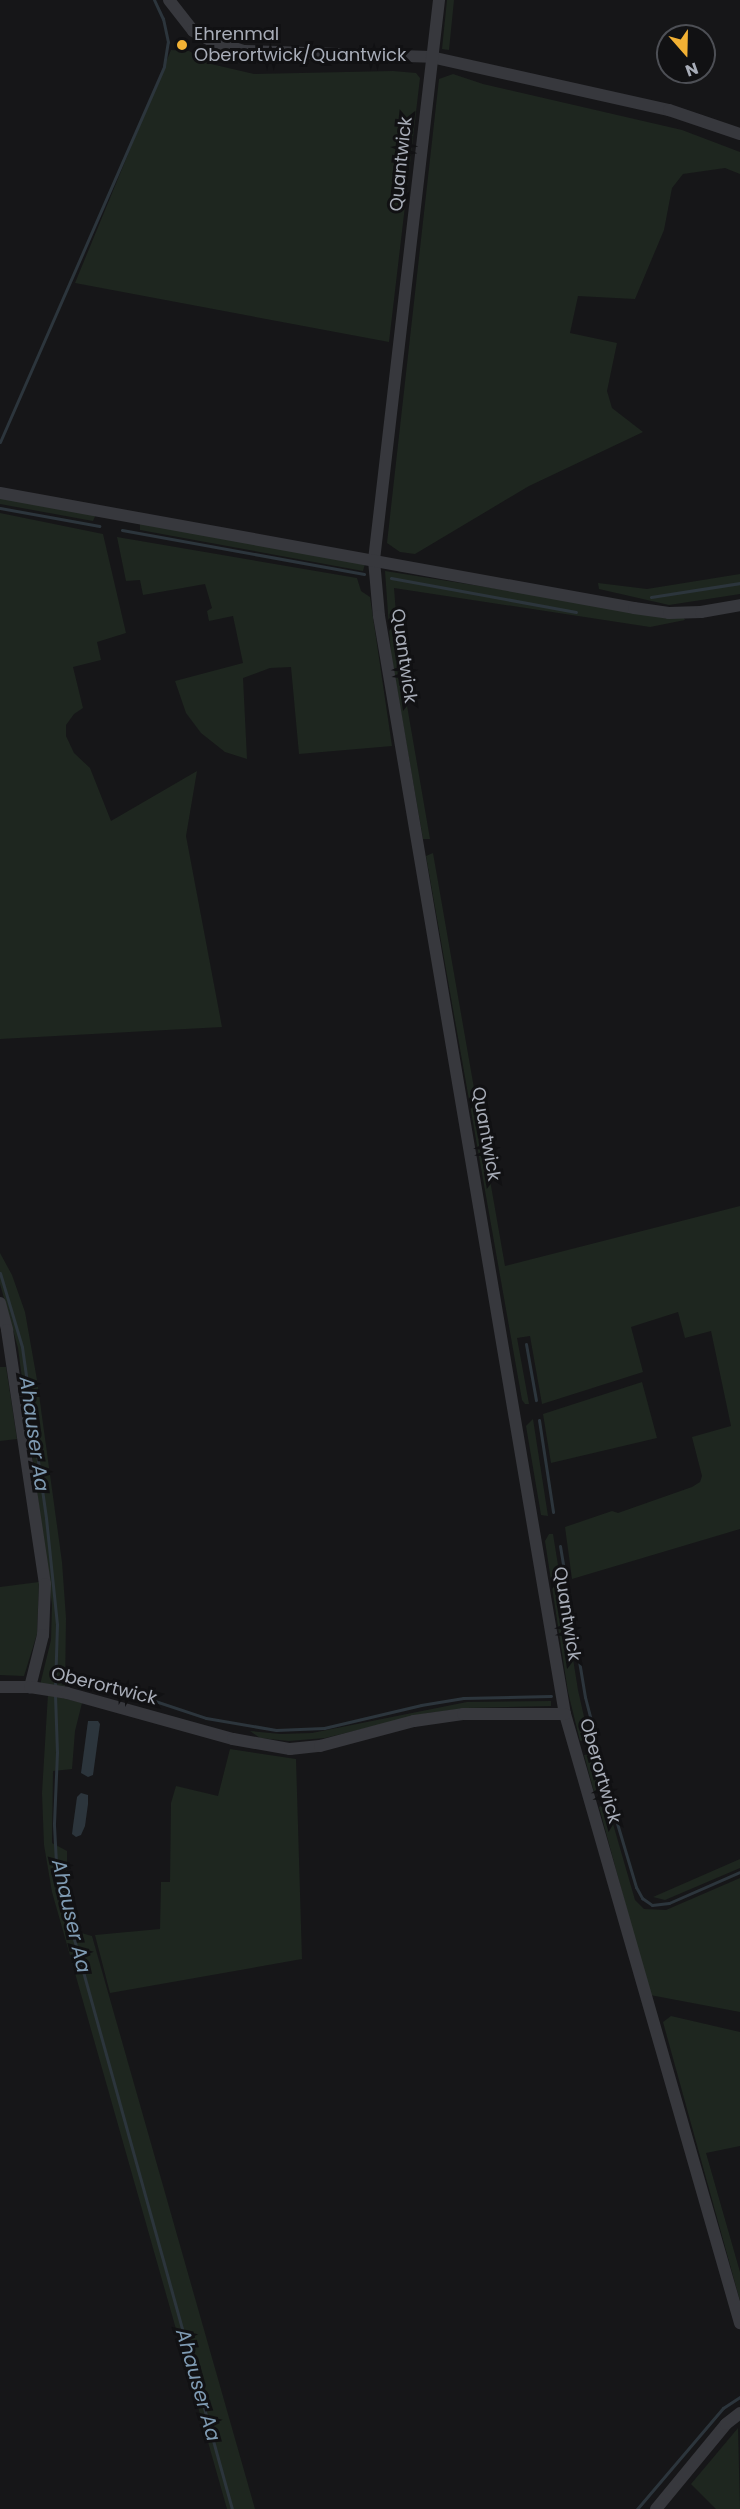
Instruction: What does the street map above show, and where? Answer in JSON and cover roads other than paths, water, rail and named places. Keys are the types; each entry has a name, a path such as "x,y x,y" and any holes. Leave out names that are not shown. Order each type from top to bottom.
{"street":[{"path":"170,0 193,31 217,43 244,51 430,57 669,110 740,134"},
{"name":"Quantwick","path":"438,0 374,560 385,664 517,1416 565,1714"},
{"path":"0,493 669,613 701,612 740,605"},
{"path":"0,1303 9,1341 45,1584 43,1635 30,1687"},
{"name":"Oberortwick","path":"0,1687 30,1687 67,1693 233,1739 266,1747 290,1749 320,1746 414,1721 463,1714 565,1714 740,2323"},
{"path":"656,2509 726,2424 740,2413"}],"waterway":[{"path":"0,442 164,66 168,42 163,19 154,0"},
{"path":"0,508 99,526"},
{"path":"122,530 364,574"},
{"path":"391,578 576,612"},
{"path":"651,597 740,583"},
{"name":"Ahauser Aa","path":"0,1273 22,1347 46,1518 57,1624 55,1689"},
{"path":"526,1344 536,1400"},
{"path":"539,1420 553,1512"},
{"path":"560,1546 585,1697 595,1736"},
{"path":"70,1679 125,1691 206,1718 276,1730 324,1728 421,1705 463,1698 551,1696"},
{"name":"Ahauser Aa","path":"55,1695 57,1752 54,1825 56,1861 66,1910 232,2509"},
{"path":"611,1803 636,1887 642,1898 652,1905 669,1903 740,1872"},
{"path":"637,2509 723,2408 740,2397"}],"place":[{"name":"Ehrenmal Oberortwick/Quantwick","path":"182,45"}]}
